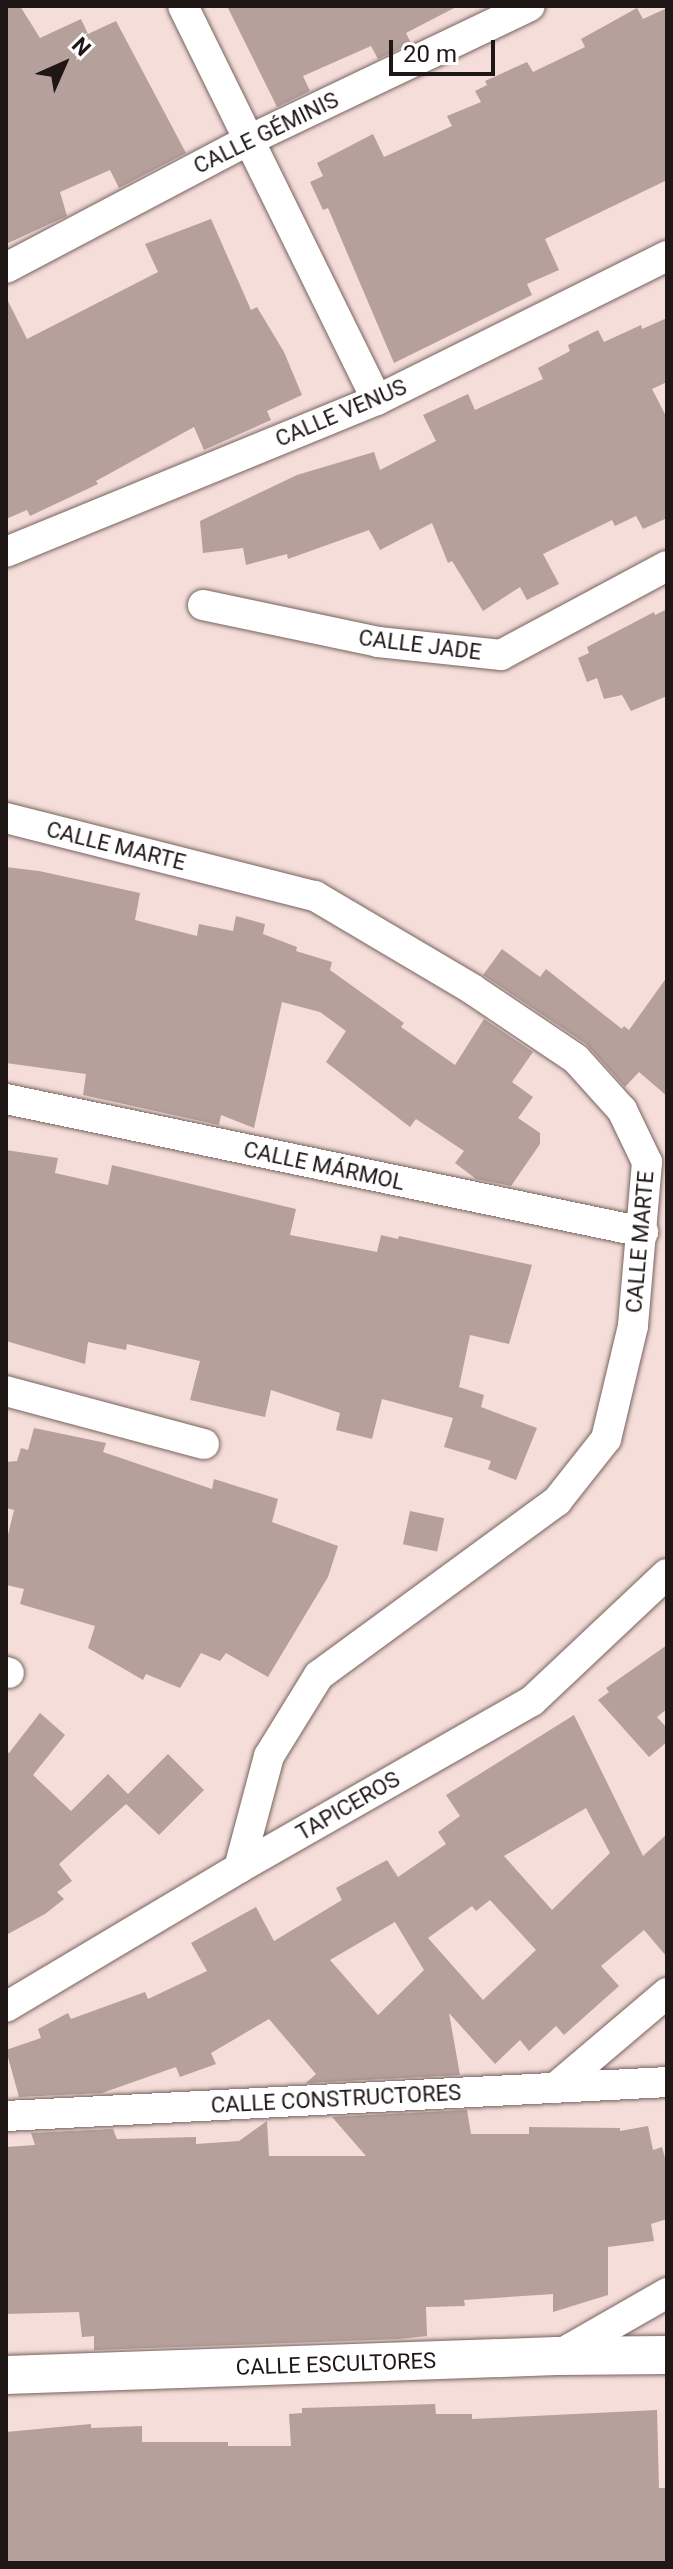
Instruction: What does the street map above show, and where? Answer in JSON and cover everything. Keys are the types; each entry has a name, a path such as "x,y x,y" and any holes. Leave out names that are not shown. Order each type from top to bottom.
{"street":[{"path":"183,6 377,400"},
{"name":"CALLE GÉMINIS","path":"6,268 249,140 530,6"},
{"name":"CALLE VENUS","path":"6,552 377,400 667,256"},
{"name":"CALLE JADE","path":"203,605 378,642 501,655 667,566"},
{"name":"CALLE MARTE","path":"6,818 315,896 472,989 576,1059 622,1110 647,1162 633,1326 606,1439 557,1501 319,1675 269,1756 239,1868"},
{"name":"CALLE MÁRMOL","path":"6,1099 643,1232"},
{"path":"6,1391 204,1444"},
{"name":"TAPICEROS","path":"6,2007 239,1868 532,1701 667,1574"},
{"path":"555,2088 667,1993"},
{"name":"CALLE CONSTRUCTORES","path":"6,2116 667,2082"},
{"path":"557,2356 667,2293"},
{"name":"CALLE ESCULTORES","path":"6,2375 667,2355"}],"building":[{"path":"6,6 20,6 40,38 81,19 88,34 116,21 186,153 119,188 110,170 60,192 67,216 6,244"},
{"path":"227,6 458,6 406,33 411,43 378,59 371,46 303,76 310,91 277,107"},
{"path":"637,8 643,19 667,8 667,180 545,239 559,270 527,284 532,295 394,363 328,208 323,210 310,182 323,176 317,163 373,134 384,157 452,126 447,116 481,102 475,91 487,85 485,81 527,62 533,72 585,47 581,39"},
{"path":"211,219 251,310 257,307 284,352 302,395 267,411 271,420 204,450 194,427 96,481 98,484 30,516 27,510 6,519 6,297 27,339 158,272 145,244"},
{"path":"667,318 667,382 652,389 667,418 667,518 643,529 636,516 615,526 612,520 543,554 559,584 527,600 520,587 483,611 452,561 448,563 432,523 380,550 369,530 288,559 287,554 246,565 243,548 203,553 200,521 297,475 374,452 380,470 436,441 423,415 468,394 475,410 543,379 538,368 570,351 568,345 598,330 604,342 641,325 642,329"},
{"path":"667,609 667,696 631,711 622,695 604,699 597,678 587,682 578,658 589,653 587,647 654,612 655,615"},
{"path":"6,867 140,893 135,920 197,936 199,924 233,931 236,916 265,924 263,934 297,947 296,951 332,962 330,970 404,1023 401,1027 455,1065 484,1019 533,1052 512,1082 533,1097 518,1118 540,1133 540,1144 511,1186 476,1179 455,1163 464,1151 416,1119 410,1127 326,1062 346,1031 320,1012 282,1002 254,1128 221,1115 219,1125 83,1095 86,1074 6,1063"},
{"path":"502,949 540,977 546,969 622,1029 624,1026 629,1030 667,977 667,1096 639,1072 625,1087 586,1044 483,975"},
{"path":"6,1150 58,1158 55,1173 108,1185 112,1165 296,1209 290,1235 377,1252 381,1235 398,1239 399,1236 532,1265 509,1344 470,1335 459,1387 484,1395 481,1407 537,1428 516,1480 488,1469 491,1461 444,1447 453,1418 382,1399 372,1439 336,1430 340,1413 271,1390 265,1417 190,1400 200,1361 127,1344 126,1350 88,1342 85,1364 6,1341"},
{"path":"34,1428 106,1443 103,1452 212,1489 214,1479 278,1499 272,1522 338,1546 328,1577 268,1677 226,1653 220,1661 201,1653 180,1688 146,1674 143,1680 88,1648 95,1626 20,1604 24,1589 6,1585 6,1543 14,1510 6,1508 6,1462 17,1461 21,1448 28,1450"},
{"path":"410,1511 444,1518 437,1552 403,1544"},
{"path":"667,1645 667,1709 657,1717 667,1728 667,1742 649,1757 598,1700 609,1692 606,1688"},
{"path":"40,1713 65,1735 33,1775 71,1811 108,1774 128,1794 168,1754 204,1790 159,1835 126,1804 59,1864 72,1881 57,1892 64,1899 45,1914 6,1935 6,1751 9,1753"},
{"path":"574,1715 643,1856 667,1834 667,1957 644,1930 601,1966 619,1986 564,2035 556,2026 529,2051 520,2040 495,2064 449,2013 460,2075 306,2083 316,2074 269,2019 211,2053 216,2064 180,2077 176,2067 102,2093 19,2097 6,2050 41,2038 38,2029 68,2013 71,2019 145,1992 148,1999 207,1971 191,1943 256,1907 274,1941 342,1900 336,1888 387,1860 398,1877 446,1844 438,1832 460,1816 446,1795","holes":["586,1808 610,1853 552,1910 504,1856","490,1900 536,1950 483,2000 428,1938 472,1906 476,1911","395,1922 424,1970 378,2015 330,1960"]},
{"path":"467,2110 471,2134 529,2134 529,2127 620,2128 620,2131 648,2126 653,2150 662,2147 667,2165 667,2219 651,2224 654,2241 608,2247 608,2295 553,2312 553,2294 464,2300 465,2306 426,2307 427,2336 399,2339 94,2350 94,2336 82,2337 79,2312 6,2314 6,2147 35,2145 31,2133 113,2129 117,2139 196,2137 196,2144 239,2141 267,2121 269,2156 366,2156 332,2117"},
{"path":"435,2404 436,2414 472,2414 472,2419 657,2410 659,2488 667,2488 667,2563 6,2563 6,2432 91,2424 91,2428 142,2426 142,2442 291,2446 289,2414 302,2413 302,2408"}]}
